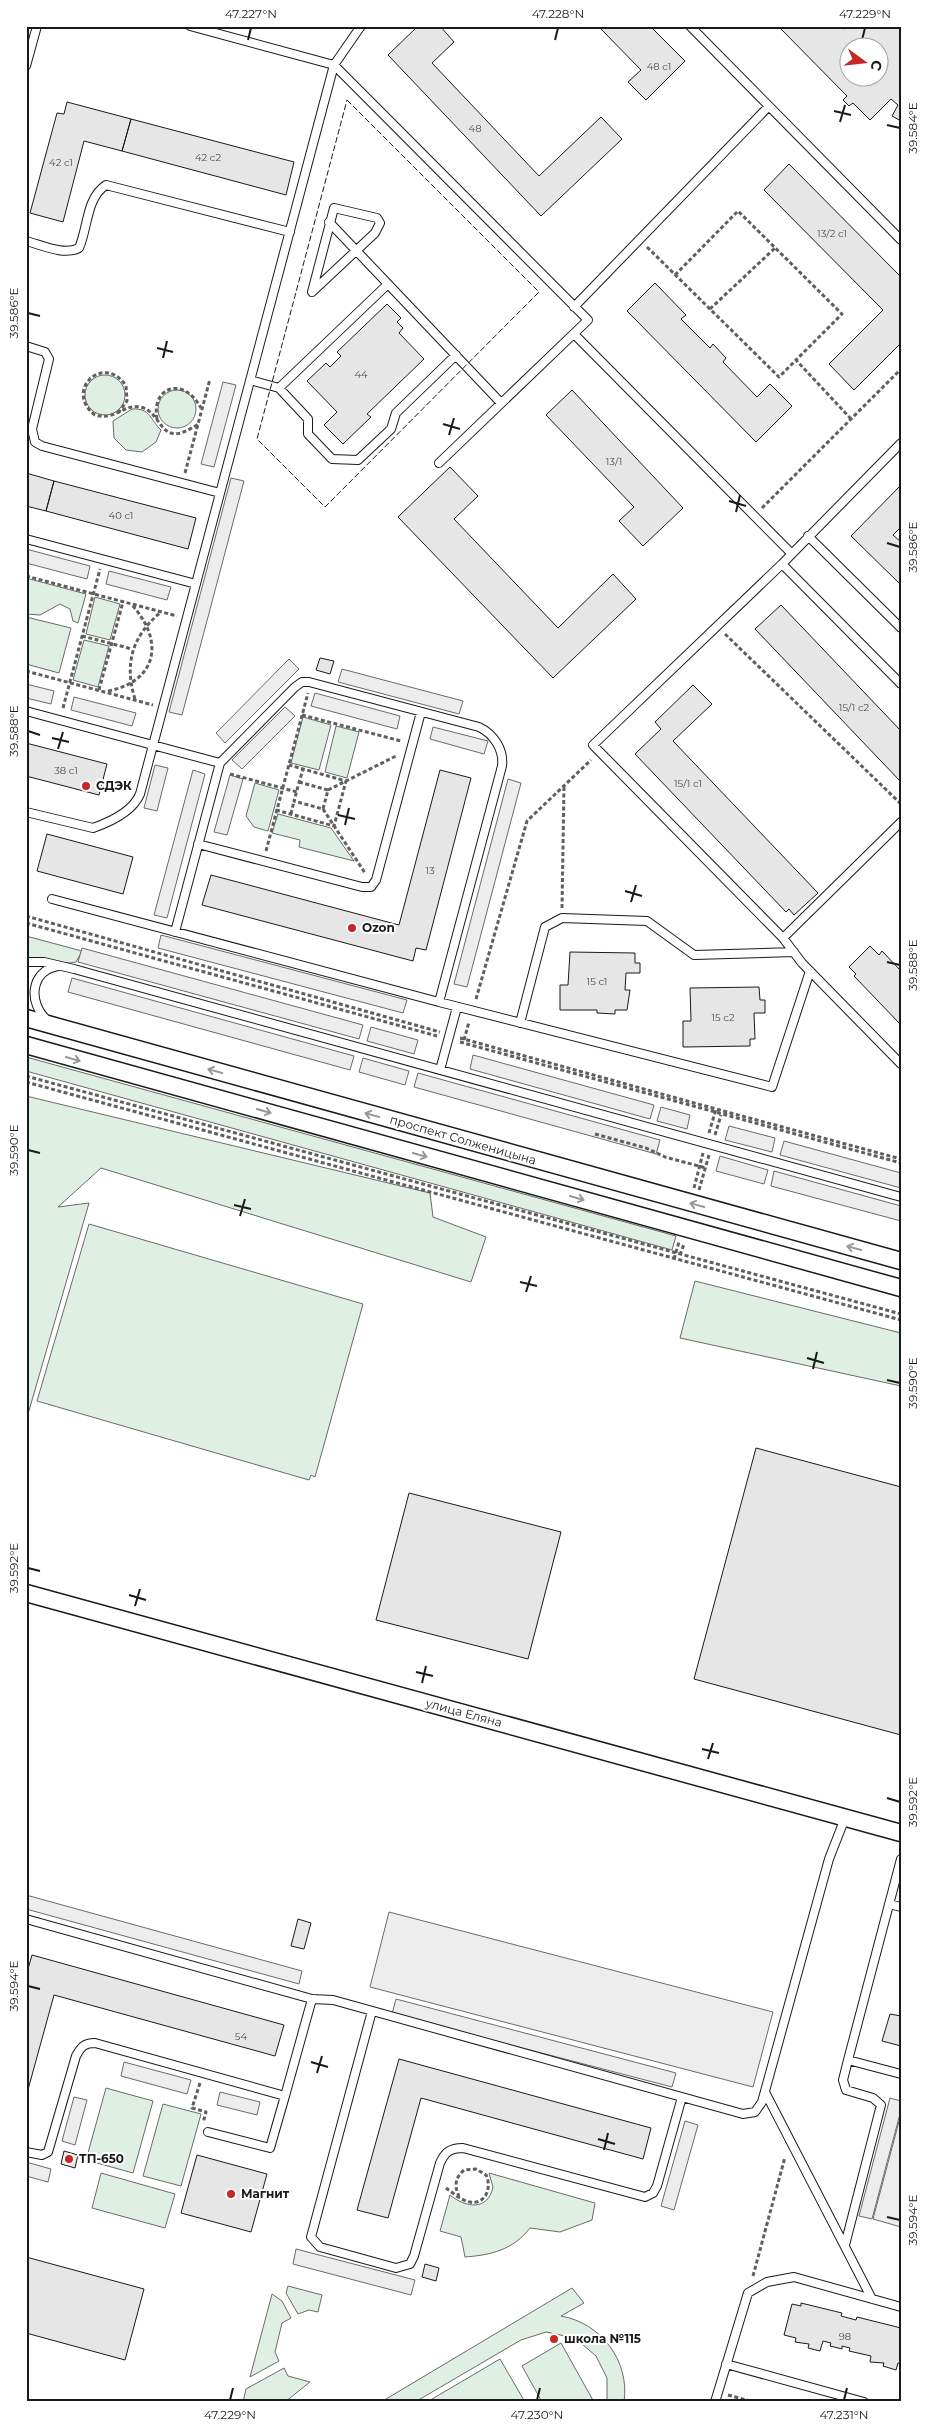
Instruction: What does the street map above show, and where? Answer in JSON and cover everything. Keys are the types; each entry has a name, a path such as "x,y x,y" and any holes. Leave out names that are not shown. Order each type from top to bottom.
{"street":[{"name":"проспект Солженицына","path":"26,1018 901,1261"},
{"name":"проспект Солженицына","path":"26,1046 901,1288"},
{"name":"улица Еляна","path":"26,1593 901,1834"}],"lane":[{"path":"26,66 37,26"},
{"path":"190,26 334,64 588,320 439,463"},
{"path":"26,812 84,827 101,826 136,803 334,64 361,26"},
{"path":"690,26 901,240"},
{"path":"574,307 769,106"},
{"path":"26,241 65,251 79,248 93,201 98,190 106,185 290,232"},
{"path":"337,208 379,220 377,231 312,292 329,222 332,211 337,208"},
{"path":"329,222 501,403"},
{"path":"279,388 388,284"},
{"path":"574,334 792,554"},
{"path":"26,346 45,352 48,359 32,429 35,442 42,446 220,493"},
{"path":"250,380 279,388 308,419 308,434 332,459 358,460 391,429 396,413 456,355"},
{"path":"901,443 782,564 716,625 593,745 783,938 810,971 901,1064"},
{"path":"808,536 901,628"},
{"path":"26,539 196,584"},
{"path":"782,564 901,684"},
{"path":"175,932 218,766 295,686 302,682 310,682 487,731 500,749 503,757 439,1002"},
{"path":"26,711 153,745 218,766"},
{"path":"198,844 362,888 371,887 376,880 421,712"},
{"path":"783,938 901,822"},
{"path":"52,899 520,1024 772,1087 810,971"},
{"path":"520,1024 545,926 562,918 647,921 694,955 794,952"},
{"path":"26,962 59,965 901,1197"},
{"path":"52,1025 40,1014 35,1004 34,990 40,976 49,967 59,965"},
{"path":"440,1070 457,1007"},
{"path":"26,1919 312,1999 333,2000 749,2114 759,2108 765,2092 829,1859 845,1818"},
{"path":"845,2245 881,2105 872,2098 846,2090 843,2080 901,1859"},
{"path":"889,1904 901,1907"},
{"path":"208,2132 270,2148 312,1999"},
{"path":"372,2011 311,2237 320,2246 396,2268 410,2264 440,2163 445,2153 454,2148 470,2150 635,2196 645,2197 653,2193 657,2186 682,2097"},
{"path":"26,2152 42,2155 48,2152 76,2056 81,2047 89,2043 95,2043 286,2096"},
{"path":"848,2060 901,2074"},
{"path":"765,2092 872,2299"},
{"path":"715,2402 748,2293 767,2282 794,2277 901,2307"},
{"path":"726,2364 864,2402"}],"path":[{"path":"639,240 780,377 842,314 738,210 674,274"},
{"path":"710,309 775,248"},
{"path":"796,360 851,419"},
{"path":"755,516 901,369"},
{"path":"118,414 127,401 126,386 115,375 100,373 93,376 84,388 84,404 95,415 103,417 118,414 134,406 142,407 154,416 158,424 165,430 181,433 198,424"},
{"path":"182,483 210,379"},
{"path":"158,424 157,403 162,395 169,390 178,388 187,390 195,396 202,409"},
{"path":"60,720 102,559"},
{"path":"26,576 187,618"},
{"path":"100,690 123,601"},
{"path":"105,692 130,684 141,676 149,663 152,650 147,623 131,603"},
{"path":"135,700 130,684 129,667 132,649 147,623 161,612"},
{"path":"716,625 901,804"},
{"path":"82,636 132,649"},
{"path":"26,671 163,707"},
{"path":"263,861 310,682"},
{"path":"302,714 402,741 399,754"},
{"path":"299,782 328,790 411,748"},
{"path":"464,1041 527,821 600,752"},
{"path":"289,765 346,781"},
{"path":"218,766 297,792"},
{"path":"291,814 303,769"},
{"path":"334,826 346,781"},
{"path":"562,918 564,786"},
{"path":"323,808 328,790"},
{"path":"294,801 323,808 373,884"},
{"path":"276,810 334,826"},
{"path":"26,916 449,1037"},
{"path":"26,923 716,1109"},
{"path":"464,1041 721,1115 901,1163"},
{"path":"26,1076 901,1314"},
{"path":"26,1082 901,1320"},
{"path":"695,1205 721,1115"},
{"path":"595,1134 646,1148 665,1157 706,1168"},
{"path":"680,1255 688,1229"},
{"path":"203,2073 192,2108 206,2112 200,2130 208,2132"},
{"path":"748,2293 789,2139"},
{"path":"476,2169 486,2175 489,2186 485,2197 469,2202 459,2196 455,2185 456,2179 464,2170 476,2169"},
{"path":"718,2392 754,2402"}],"green space":[{"path":"105,375 119,381 125,395 119,409 105,415 91,409 85,395 91,381"},
{"path":"177,390 190,396 196,409 190,422 177,428 164,422 158,409 164,396"},
{"path":"132,409 143,410 150,415 161,430 156,442 142,452 126,450 114,438 113,421"},
{"path":"26,578 86,594 78,623 73,621 70,609 60,604 40,615 26,614"},
{"path":"95,597 120,604 110,640 86,634"},
{"path":"26,617 71,628 59,673 26,664"},
{"path":"84,640 109,646 98,687 73,680"},
{"path":"303,717 331,725 319,770 291,763"},
{"path":"336,726 359,732 347,778 325,772"},
{"path":"255,783 279,790 268,831 254,827 246,816"},
{"path":"278,814 331,828 354,861 299,847 300,840 272,833"},
{"path":"26,936 82,951 76,962 71,963 26,958"},
{"path":"26,1057 676,1236 672,1250 26,1071"},
{"path":"26,1096 430,1193 433,1217 486,1237 471,1282 101,1168 58,1207 89,1203 26,1421"},
{"path":"89,1224 363,1304 315,1477 311,1475 309,1480 37,1401"},
{"path":"695,1281 901,1333 901,1386 680,1338"},
{"path":"106,2088 153,2101 133,2173 86,2160"},
{"path":"163,2104 201,2114 181,2186 143,2176"},
{"path":"101,2173 175,2194 165,2228 92,2208"},
{"path":"489,2173 595,2203 592,2220 560,2232 530,2228 516,2242 501,2250 484,2255 465,2257 461,2237 440,2231 450,2195 469,2205 481,2204 490,2195 493,2187"},
{"path":"288,2286 322,2295 318,2312 309,2310 298,2314 286,2293"},
{"path":"572,2288 584,2303 561,2316 589,2327 610,2346 622,2372 625,2387 624,2402 607,2402 607,2378 596,2356 575,2338 546,2332 521,2340 415,2402 381,2402"},
{"path":"272,2294 282,2301 291,2318 282,2323 275,2352 279,2361 250,2377"},
{"path":"561,2343 594,2402 542,2402 522,2366"},
{"path":"500,2359 525,2402 427,2402"},
{"path":"284,2368 288,2376 310,2382 285,2402 243,2402 246,2389"}],"shaded area":[{"path":"223,382 236,385 214,467 201,464"},
{"path":"231,478 244,481 182,715 169,712"},
{"path":"26,549 90,566 87,579 26,563"},
{"path":"109,571 171,587 167,600 106,584"},
{"path":"289,659 299,669 225,743 216,733"},
{"path":"342,669 463,701 459,714 338,682"},
{"path":"26,684 54,691 51,704 26,698"},
{"path":"315,693 400,716 397,729 311,706"},
{"path":"74,697 136,713 132,726 71,710"},
{"path":"285,707 295,716 242,769 232,760"},
{"path":"433,727 488,741 484,754 430,739"},
{"path":"155,765 168,768 157,811 144,808"},
{"path":"193,770 205,774 167,918 154,915"},
{"path":"230,775 243,779 227,835 214,832"},
{"path":"508,779 521,783 467,987 454,984"},
{"path":"161,935 407,1000 403,1013 158,948"},
{"path":"82,948 363,1025 359,1039 78,962"},
{"path":"72,978 354,1056 350,1070 68,992"},
{"path":"371,1027 418,1040 414,1054 367,1041"},
{"path":"473,1055 654,1105 650,1119 470,1069"},
{"path":"363,1058 409,1071 405,1085 359,1072"},
{"path":"418,1073 660,1140 656,1154 414,1087"},
{"path":"661,1107 690,1115 687,1129 657,1121"},
{"path":"729,1126 775,1138 772,1152 725,1140"},
{"path":"784,1141 901,1173 901,1188 780,1155"},
{"path":"720,1156 768,1170 764,1184 716,1171"},
{"path":"774,1171 901,1206 901,1221 771,1186"},
{"path":"26,1895 302,1971 299,1984 26,1909"},
{"path":"389,1912 773,2012 753,2087 370,1987"},
{"path":"396,1999 676,2073 672,2087 392,2014"},
{"path":"124,2062 191,2080 187,2094 121,2076"},
{"path":"220,2092 260,2102 257,2115 217,2105"},
{"path":"74,2097 87,2100 75,2145 62,2141"},
{"path":"890,2098 901,2101 901,2110 872,2219 859,2216"},
{"path":"901,2114 901,2227 873,2219"},
{"path":"685,2121 698,2125 674,2210 661,2206"},
{"path":"26,2162 51,2169 48,2182 26,2176"},
{"path":"296,2249 415,2280 411,2295 293,2264"}],"building":[{"path":"418,26 440,26 454,42 432,63 539,176 601,117 622,139 541,216 388,55"},
{"path":"598,26 650,26 685,61 646,100 628,82 641,70"},
{"path":"778,26 839,26 844,29 846,26 901,26 901,121 892,116 898,105 891,99 870,120 853,103 849,106 843,100 847,96"},
{"path":"67,102 131,119 122,151 84,141 63,222 30,213 57,113 64,114"},
{"path":"131,119 294,162 286,195 122,151"},
{"path":"789,164 901,277 901,343 854,390 829,364 883,310 764,190"},
{"path":"655,283 686,315 681,319 710,348 713,344 726,358 723,362 757,397 770,384 792,406 756,442 627,311"},
{"path":"387,304 401,318 397,322 403,328 399,333 424,359 367,414 371,417 343,444 324,425 337,412 307,381 326,363 330,367 341,356 337,352"},
{"path":"572,390 683,508 643,546 619,521 634,507 546,415"},
{"path":"450,467 478,496 454,519 558,628 613,574 636,599 553,678 398,517"},
{"path":"26,473 54,481 46,511 26,506"},
{"path":"54,481 196,518 188,549 46,511"},
{"path":"901,485 901,527 893,535 901,542 901,585 851,536"},
{"path":"781,605 901,731 901,782 755,629"},
{"path":"320,658 334,661 330,674 316,670"},
{"path":"693,685 712,704 673,741 818,893 794,915 789,909 786,912 635,754 661,729 655,722"},
{"path":"26,743 107,764 99,795 26,776"},
{"path":"440,770 471,778 426,950 416,948 413,961 202,905 211,875 399,925"},
{"path":"47,834 133,857 123,894 37,871"},
{"path":"870,946 879,955 882,951 901,971 901,1025 854,976 856,974 849,967"},
{"path":"570,952 635,953 635,963 640,963 640,973 626,973 625,990 630,990 627,1010 615,1010 615,1014 597,1013 597,1010 560,1010 560,985 568,985"},
{"path":"759,987 760,1000 765,1000 765,1013 754,1013 755,1039 750,1039 750,1046 683,1047 683,1021 691,1021 690,988"},
{"path":"756,1448 901,1487 901,1735 694,1679"},
{"path":"409,1493 561,1532 528,1659 376,1620"},
{"path":"298,1919 311,1923 304,1949 291,1946"},
{"path":"32,1955 284,2025 275,2056 54,1995 26,2097 26,1976"},
{"path":"890,2014 901,2016 901,2046 882,2041"},
{"path":"399,2059 651,2128 643,2159 421,2098 388,2218 357,2210"},
{"name":"ТП-650","path":"64,2151 78,2155 75,2168 61,2164"},
{"path":"197,2155 267,2174 251,2232 181,2213"},
{"path":"26,2257 144,2289 125,2360 26,2333"},
{"path":"425,2264 439,2268 436,2281 422,2277"},
{"path":"801,2303 842,2313 841,2316 856,2320 857,2317 901,2328 901,2364 898,2363 896,2370 883,2366 884,2363 870,2362 871,2356 849,2351 850,2348 842,2346 842,2349 830,2346 831,2343 823,2341 820,2351 808,2348 809,2344 795,2342 796,2338 784,2335 792,2304 801,2306"}],"fence":[{"path":"347,100 539,292 325,507 257,439 347,100"}],"place":[{"name":"СДЭК","path":"86,786"},
{"name":"Ozon","path":"352,928"},
{"name":"ТП-650","path":"69,2159"},
{"name":"Магнит","path":"231,2194"},
{"name":"школа №115","path":"554,2339"}]}
